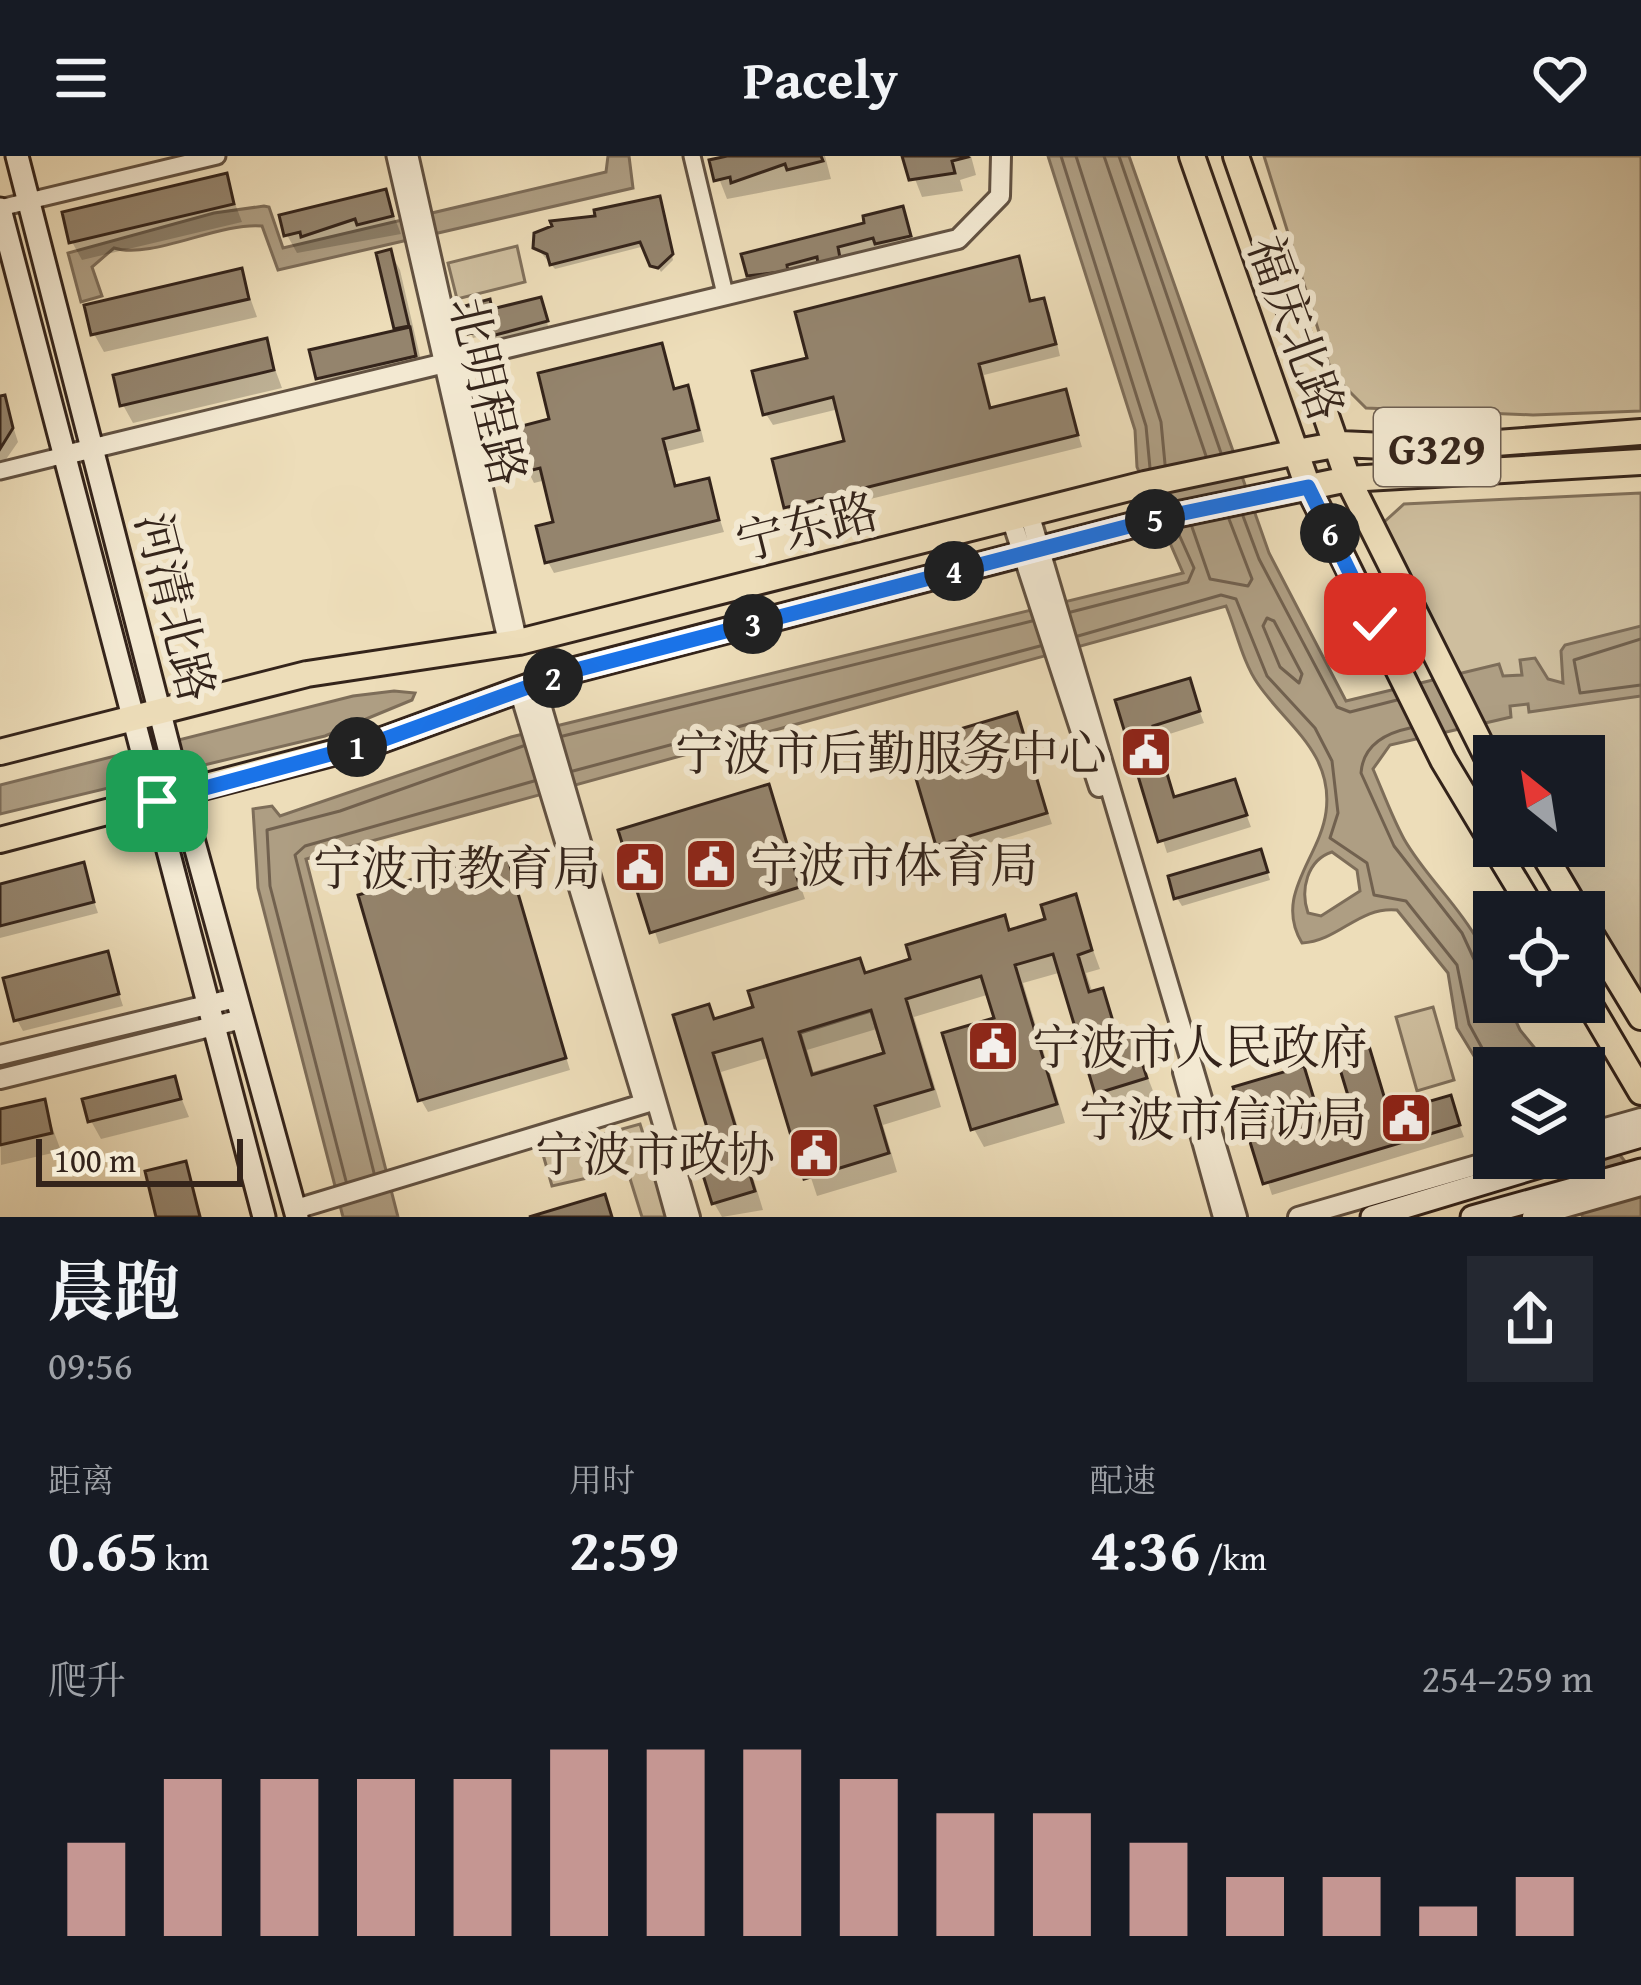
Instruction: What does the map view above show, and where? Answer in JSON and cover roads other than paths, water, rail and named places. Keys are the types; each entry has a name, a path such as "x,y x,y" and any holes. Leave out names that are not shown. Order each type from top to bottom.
{"main road":[{"name":"河清北路","path":"16,156 92,448 147,715"},
{"name":"福庆北路","path":"1192,156 1308,487 1443,760 1473,811"},
{"name":"福庆北路","path":"1236,156 1340,444 1348,478 1476,735"},
{"name":"河清北路","path":"0,209 65,455 299,1214"},
{"name":"宁东路","path":"0,752 307,674 513,643 1145,484 1297,452 1340,444 1431,448 1641,432"},
{"name":"宁东路","path":"0,840 382,740 527,687 1249,497 1348,478 1641,462"},
{"name":"河清北路","path":"169,798 212,1015 264,1217"},
{"path":"1605,958 1641,1017"},
{"path":"1600,1023 1641,1092"},
{"path":"1605,1136 1641,1136"},
{"path":"1372,1217 1498,1179"},
{"path":"1472,1217 1571,1198 1636,1179"}],"street":[{"path":"0,209 217,156"},
{"name":"北明程路","path":"395,156 451,358"},
{"name":"北明程路","path":"410,156 513,643"},
{"path":"692,156 725,295"},
{"path":"0,471 451,358 958,239 1000,196 1001,156"},
{"path":"1020,515 1238,1217"},
{"path":"1031,551 1223,1217"},
{"path":"527,687 651,1107 690,1217"},
{"path":"0,1079 239,1008"},
{"path":"0,1055 212,1015"},
{"path":"299,1214 651,1107"},
{"path":"651,1107 676,1217"},
{"path":"1605,1133 1641,1118"},
{"path":"1298,1217 1473,1166"},
{"path":"1532,1217 1571,1198"}],"water":[{"path":"608,156 629,156 633,188 278,270 262,226 226,229 147,249 114,248 92,267 102,296 81,302 68,253 214,213 264,206 269,207 283,248 606,172"},
{"path":"1048,156 1129,156 1269,553 1346,701 1499,664 1503,676 1522,675 1520,660 1535,658 1548,679 1563,683 1561,651 1565,645 1641,626 1641,696 1529,712 1528,704 1510,706 1511,717 1390,745 1373,769 1404,839 1473,933 1473,1023 1517,1023 1534,1047 1473,1047 1473,1054 1457,1028 1448,973 1397,910 1371,913 1302,943 1293,909 1326,812 1323,773 1306,741 1253,676 1226,606 306,859 398,1217 343,1217 258,888 253,809 272,806 280,816 511,737 1183,573 1137,467 1135,430","holes":["1332,852 1357,870 1360,891 1321,916 1308,913 1305,886 1311,869"]},
{"path":"415,693 412,700 325,736 0,814 0,785 353,696"},
{"path":"1605,1136 1641,1182 1641,1217 1583,1217 1559,1179 1605,1179"}],"place":[{"name":"宁波市后勤服务中心","path":"1146,752"},
{"name":"宁波市体育局","path":"711,864"},
{"name":"宁波市教育局","path":"640,867"},
{"name":"宁波市人民政府","path":"993,1046"},
{"name":"宁波市信访局","path":"1406,1118"},
{"name":"宁波市政协","path":"814,1153"}]}
